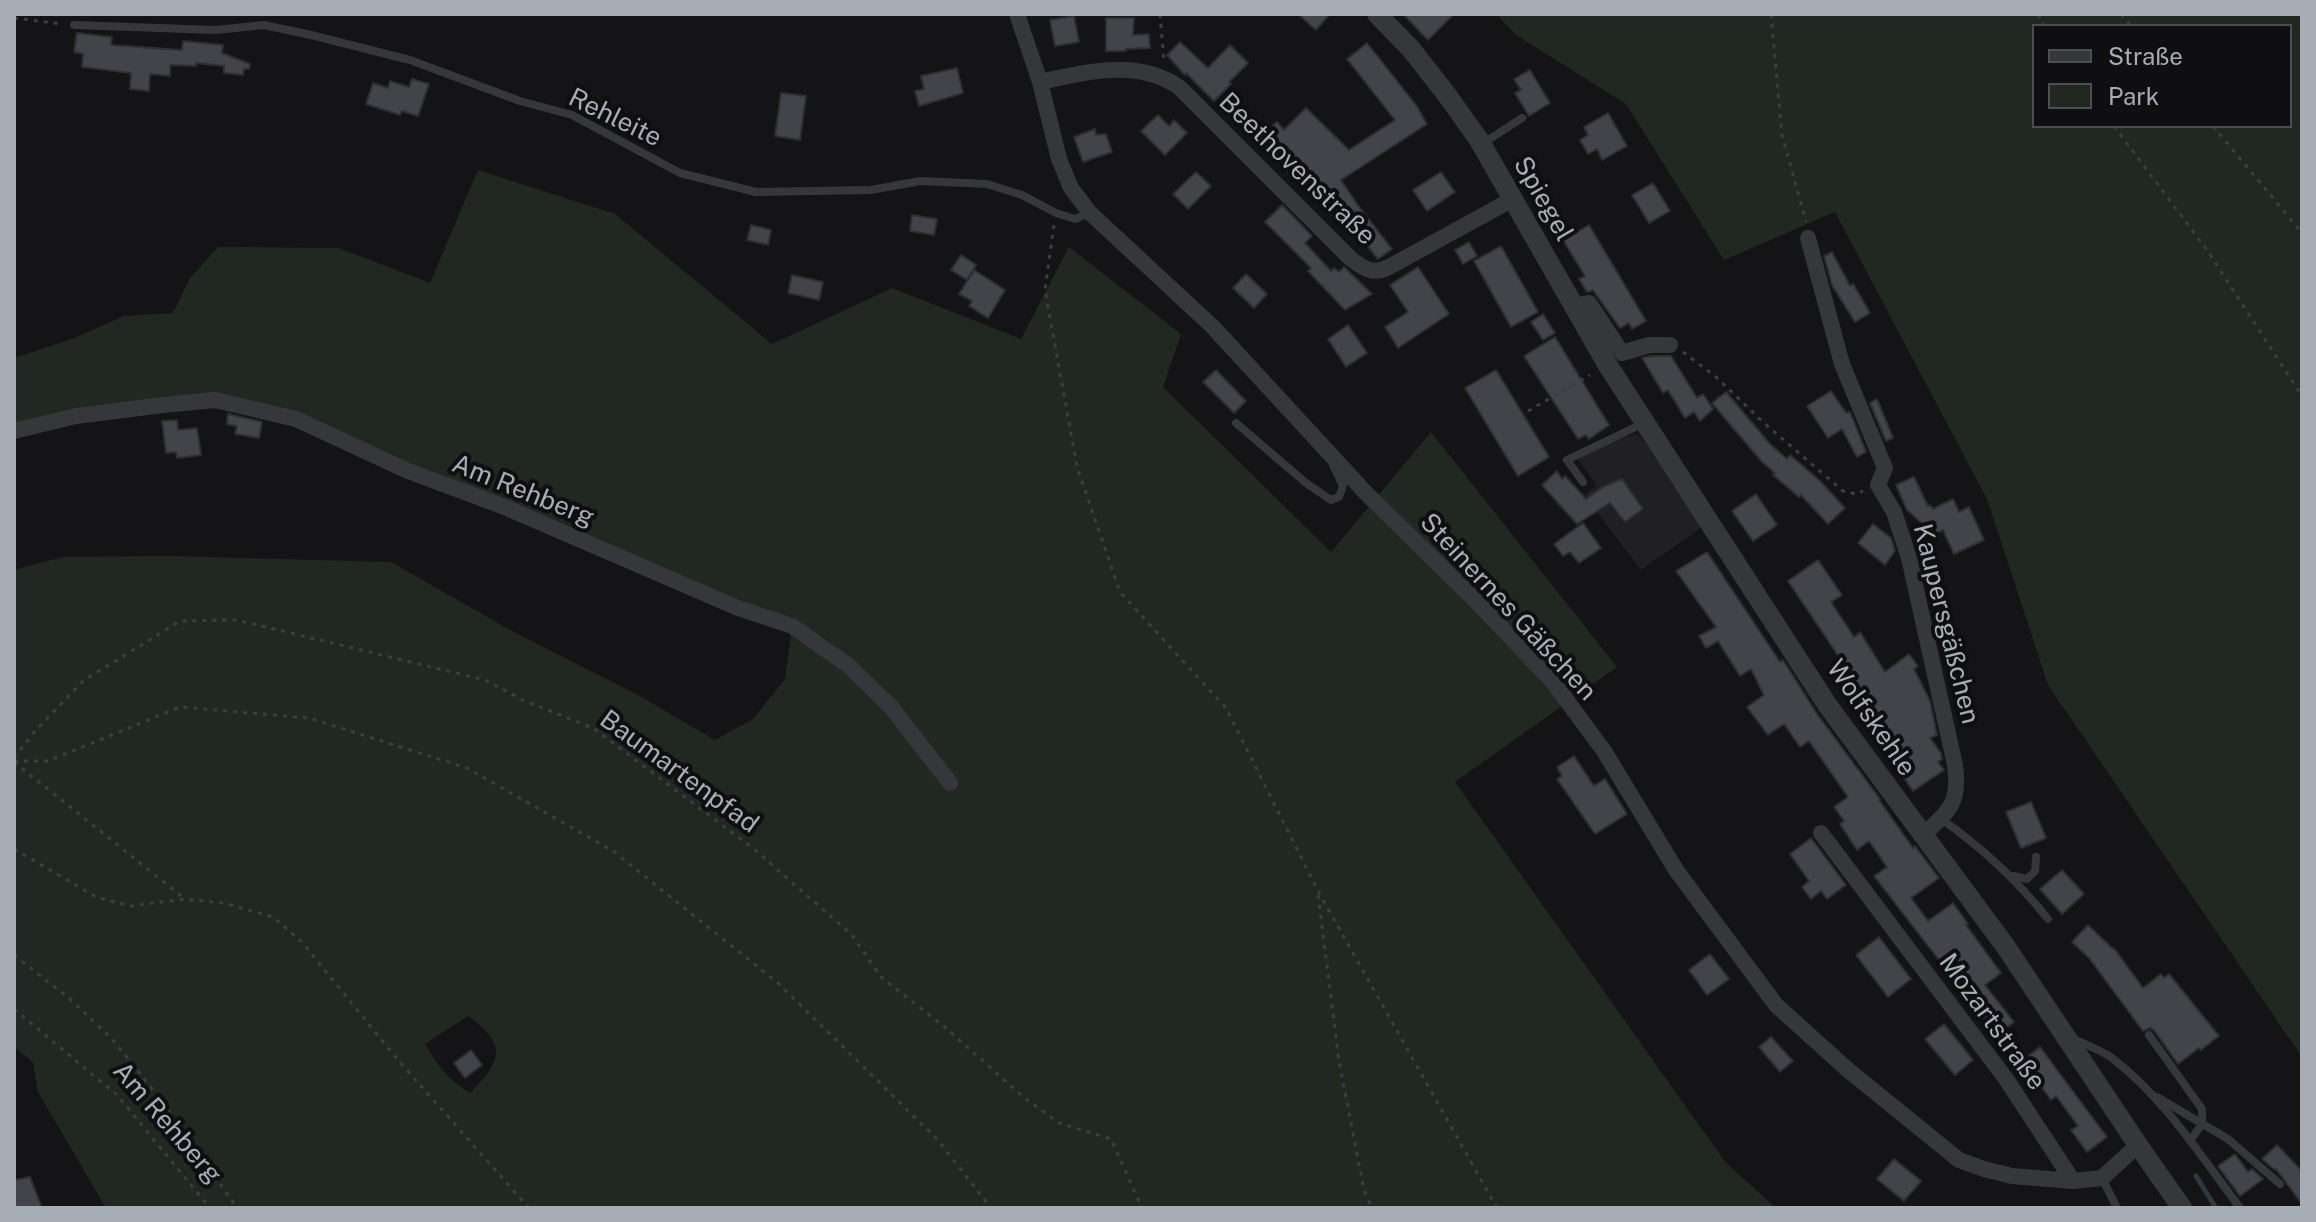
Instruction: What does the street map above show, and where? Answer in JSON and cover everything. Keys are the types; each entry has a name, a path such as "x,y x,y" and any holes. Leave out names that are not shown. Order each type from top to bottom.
{"street":[{"name":"Steinernes Gäßchen","path":"1017,14 1040,82 1059,159 1071,188 1090,213 1212,326 1365,492 1553,682 1604,751 1676,870 1776,1005 1848,1070 1959,1160 2012,1176 2073,1181"},
{"name":"Spiegel","path":"1377,14 1411,49 1481,144 1607,364 1645,423"},
{"path":"1040,82 1100,69 1153,73 1165,77"},
{"name":"Beethovenstraße","path":"1165,77 1180,88 1351,259 1370,271 1379,272 1389,267 1513,199"},
{"name":"Kaupersgäßchen","path":"1808,238 1842,364 1885,468 1878,485 1894,512 1909,558 1955,765 1955,797 1948,812 1923,835"},
{"path":"1574,306 1589,303 1622,353 1649,345 1670,345"},
{"name":"Am Rehberg","path":"14,431 76,416 215,400 296,419 408,471 516,512 738,608 792,626 849,666 891,707 950,783"},
{"name":"Wolfskehle","path":"1645,423 1828,706 2006,947 2182,1208"},
{"name":"Mozartstraße","path":"1821,833 2006,1079 2073,1181"},
{"path":"2073,1181 2102,1178 2138,1145"}],"lane":[{"name":"Rehleite","path":"74,25 215,30 264,25 311,35 410,60 520,101 572,115 680,173 756,192 870,190 921,181 987,184 1022,195 1075,219 1090,213"},
{"path":"1481,144 1522,118"},
{"path":"1236,423 1306,483 1331,500 1339,497 1343,486 1329,453"},
{"path":"1583,482 1567,460 1645,423"},
{"path":"1941,819 2024,888 2048,919"},
{"path":"2006,872 2027,879 2035,871 2036,857"},
{"name":"Wolfskehle","path":"2066,1035 2110,1057 2149,1092 2240,1208"},
{"path":"2149,1035 2202,1109 2202,1124 2190,1141"},
{"name":"Wolfskehle","path":"2149,1092 2228,1139 2280,1184"},
{"path":"2102,1178 2117,1208"}],"path":[{"path":"1160,14 1165,77"},
{"path":"1771,14 1782,135 1808,238"},
{"path":"14,18 74,25"},
{"path":"2116,128 2207,250 2302,396"},
{"path":"2215,128 2302,233"},
{"path":"1056,213 1045,290 1077,467 1120,592 1226,708 1318,891 1497,1208"},
{"path":"1670,345 1692,357 1716,377 1843,491 1856,494"},
{"path":"1528,411 1607,364"},
{"name":"Baumartenpfad","path":"14,761 35,731 83,681 180,621 237,620 485,680 525,701 593,728 754,849 852,935 881,977 946,1028 1022,1096 1059,1123 1111,1139 1142,1208"},
{"path":"14,761 48,761 180,707 309,718 467,768 613,851 778,983 937,1139 991,1208"},
{"path":"14,761 185,899"},
{"path":"14,849 96,897 131,906 185,899 224,903 273,917 302,942 397,1059 529,1208"},
{"path":"1318,891 1339,1061 1364,1190 1372,1208"},
{"path":"14,955 70,999 113,1040 161,1100 237,1208"},
{"name":"Am Rehberg","path":"14,1009 117,1095 210,1208"}],"shaded area":[{"path":"1635,434 1642,438 1702,527 1641,570 1584,495 1597,486 1578,459 1616,439"}],"green space":[{"path":"1496,14 2302,14 2302,1057 2048,685 1987,499 1835,212 1724,260 1626,104 1516,35"},
{"path":"478,170 615,214 772,344 892,288 1021,339 1069,247 1181,334 1163,387 1331,552 1431,432 1617,667 1455,782 1726,1163 1776,1208 106,1208 38,1092 33,1062 14,1047 14,570 62,557 168,556 391,562 715,740 753,719 785,679 792,627 295,419 215,400 14,431 14,358 72,339 124,316 173,313 190,278 218,247 339,248 430,283","holes":["468,1016 490,1036 496,1053 489,1072 470,1093 444,1072 425,1044"]}],"building":[{"path":"1298,14 1330,14 1316,30"},
{"path":"1403,14 1454,14 1428,40"},
{"path":"1074,16 1079,42 1055,46 1050,20"},
{"path":"1106,18 1134,18 1133,35 1149,34 1150,48 1106,51"},
{"path":"77,33 112,37 111,45 182,50 183,41 223,45 222,53 250,64 243,75 224,73 224,66 196,63 196,66 170,65 170,76 150,74 149,91 130,89 131,73 82,67 83,54 74,52"},
{"path":"1180,42 1208,68 1230,45 1248,63 1214,101 1167,55"},
{"path":"1367,43 1416,105 1427,124 1341,180 1392,249 1378,259 1339,211 1332,216 1298,169 1292,176 1257,140 1277,122 1284,130 1306,108 1349,150 1395,120 1347,59"},
{"path":"957,68 963,93 919,106 915,91 924,89 921,76"},
{"path":"1530,70 1550,103 1529,116 1515,93 1521,90 1514,79"},
{"path":"412,79 429,84 418,116 402,111 400,115 366,104 373,83 388,88 390,81 409,87"},
{"path":"781,93 806,96 800,140 775,136"},
{"path":"1608,113 1627,146 1602,160 1597,149 1588,154 1580,140 1588,135 1584,127"},
{"path":"1158,115 1169,126 1174,120 1187,133 1165,155 1141,131"},
{"path":"1095,129 1096,135 1106,134 1112,152 1083,162 1074,137"},
{"path":"1196,172 1211,186 1188,209 1173,194"},
{"path":"1441,172 1455,192 1427,211 1413,190"},
{"path":"1653,183 1670,211 1649,223 1632,195"},
{"path":"1282,205 1312,236 1305,243 1331,271 1334,268 1339,272 1344,267 1372,294 1345,310 1308,271 1311,268 1265,222"},
{"path":"912,215 937,219 934,235 910,231"},
{"path":"751,225 771,230 768,245 747,240"},
{"path":"1589,225 1646,321 1632,329 1629,323 1620,328 1593,290 1587,292 1579,279 1585,276 1563,240"},
{"path":"1469,242 1477,256 1463,264 1455,250"},
{"path":"1501,246 1538,312 1511,327 1474,261"},
{"path":"1832,252 1850,286 1853,284 1870,313 1855,322 1832,285 1824,256"},
{"path":"961,255 976,265 967,280 951,270"},
{"path":"1418,267 1449,314 1398,348 1385,327 1408,312 1390,285"},
{"path":"974,270 1005,290 988,318 969,306 972,301 959,294"},
{"path":"1246,274 1267,294 1254,308 1233,288"},
{"path":"792,275 823,282 819,300 788,293"},
{"path":"1543,314 1555,333 1543,340 1531,322"},
{"path":"1348,325 1367,353 1346,367 1328,339"},
{"path":"1555,337 1609,425 1589,439 1586,435 1578,439 1524,356"},
{"path":"1671,356 1697,398 1703,394 1713,409 1700,421 1694,412 1685,418 1668,390 1663,393 1642,358"},
{"path":"1216,370 1246,401 1234,413 1203,382"},
{"path":"1496,370 1549,457 1518,476 1465,388"},
{"path":"1831,391 1846,413 1850,412 1866,452 1857,457 1842,429 1828,438 1807,406"},
{"path":"1726,392 1770,444 1787,459 1790,455 1845,508 1828,524 1801,495 1799,497 1773,475 1775,473 1712,403"},
{"path":"1877,399 1893,438 1886,441 1870,403"},
{"path":"228,414 262,422 259,438 235,434 237,426 227,424"},
{"path":"177,420 178,430 197,428 201,455 177,458 176,452 166,453 162,421"},
{"path":"1557,471 1586,499 1622,479 1643,509 1625,522 1610,503 1577,524 1542,485"},
{"path":"1914,477 1928,506 1933,509 1953,499 1959,512 1969,507 1984,540 1954,554 1943,530 1936,533 1931,525 1925,526 1907,510 1896,485"},
{"path":"1756,494 1777,525 1753,541 1732,511"},
{"path":"1583,523 1601,548 1579,563 1570,552 1563,556 1554,544"},
{"path":"1873,524 1891,538 1895,551 1885,565 1858,543"},
{"path":"1707,552 1817,714 1913,848 1915,846 1939,878 1911,898 1928,921 1953,903 2001,973 1985,985 2014,1022 1997,1035 1874,876 1887,867 1869,841 1857,850 1840,824 1844,821 1834,807 1848,797 1809,741 1800,747 1784,724 1768,735 1747,707 1764,695 1751,669 1740,676 1718,641 1706,648 1699,636 1716,627 1676,571"},
{"path":"1818,560 1842,595 1831,602 1854,637 1860,632 1885,672 1909,654 1918,666 1914,669 1930,701 1937,735 1930,738 1941,753 1942,759 1938,762 1944,770 1913,791 1896,766 1907,758 1788,581"},
{"path":"1574,756 1594,786 1605,779 1627,814 1595,834 1557,779 1562,776 1557,767"},
{"path":"2031,802 2046,838 2021,848 2006,812"},
{"path":"1811,838 1846,885 1827,899 1821,891 1811,899 1802,887 1809,881 1790,854"},
{"path":"2062,870 2084,894 2062,914 2040,889"},
{"path":"2088,925 2114,948 2143,988 2161,974 2164,978 2169,974 2219,1036 2178,1064 2154,1030 2143,1031 2089,958 2072,942"},
{"path":"1879,937 1911,979 1888,997 1856,955"},
{"path":"1710,954 1729,979 1707,995 1689,970"},
{"path":"1944,1024 1973,1060 1955,1075 1925,1039"},
{"path":"1771,1037 1793,1061 1780,1072 1759,1047"},
{"path":"2040,1047 2107,1137 2087,1152 2071,1130 2078,1126 2056,1096 2051,1100 2022,1061"},
{"path":"471,1050 482,1065 465,1078 454,1063"},
{"path":"2277,1145 2302,1171 2302,1204 2276,1169 2262,1159"},
{"path":"2235,1154 2248,1172 2252,1169 2263,1179 2240,1196 2218,1166"},
{"path":"1894,1159 1921,1181 1904,1201 1877,1179"},
{"path":"30,1177 42,1208 14,1208 14,1180"}],"waterway":[{"path":"2196,1176 2216,1208"}]}
